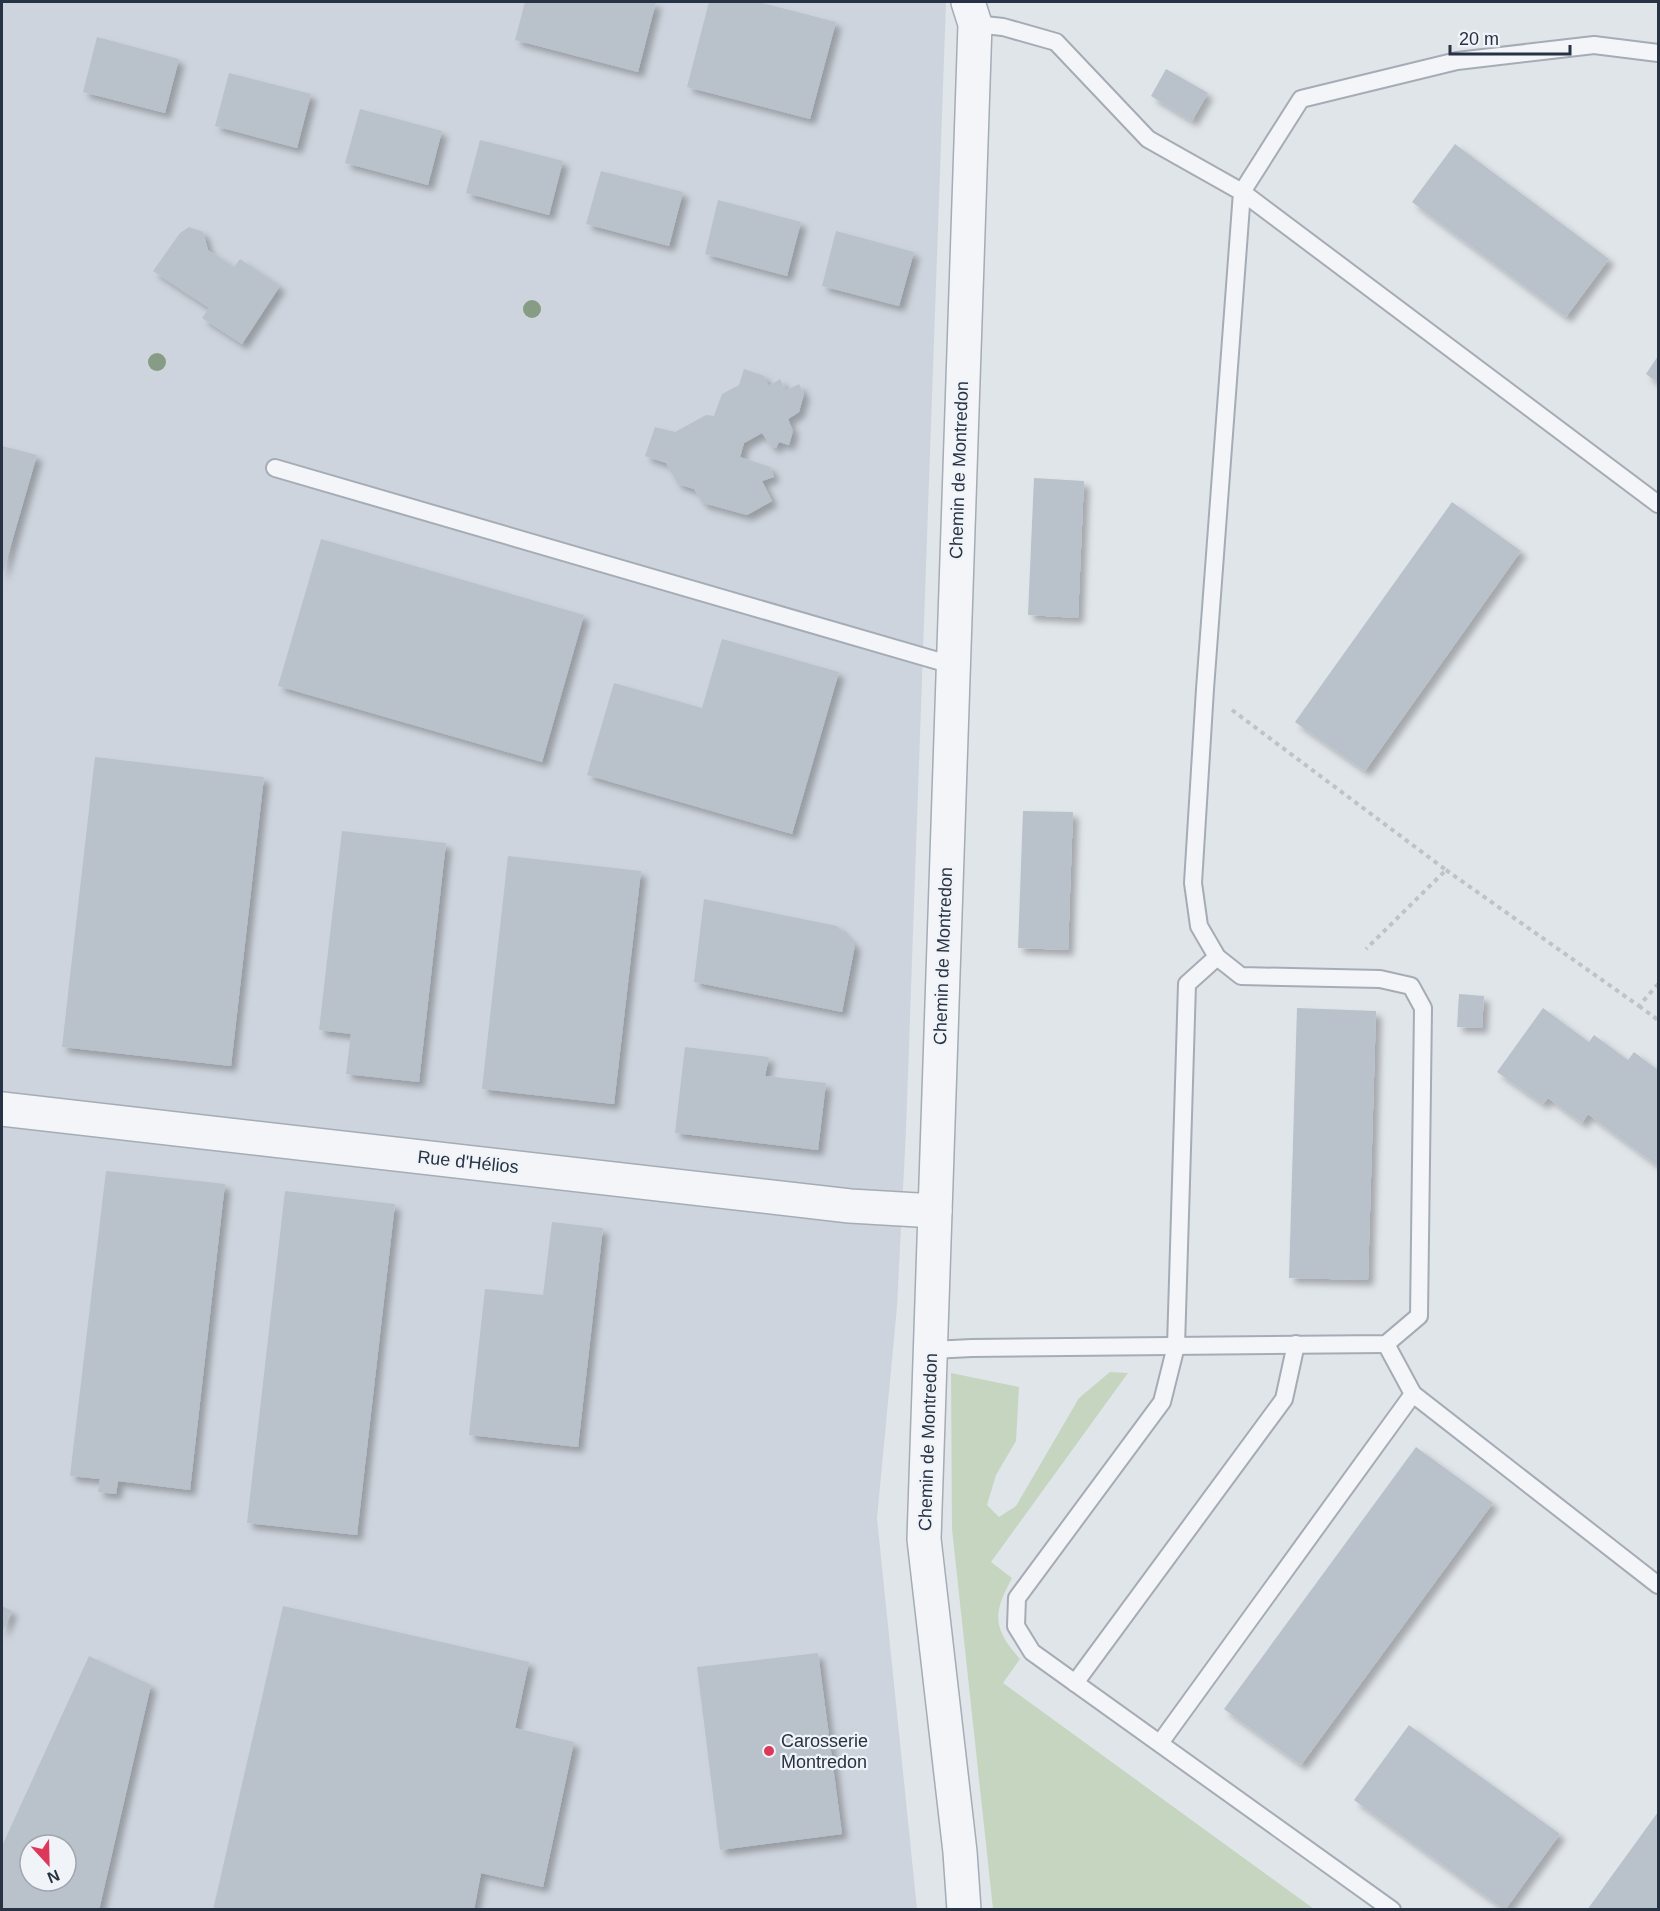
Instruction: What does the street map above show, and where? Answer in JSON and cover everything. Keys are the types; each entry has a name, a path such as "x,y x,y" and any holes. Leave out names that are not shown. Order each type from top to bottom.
{"street":[{"name":"Chemin de Montredon","path":"964,1910 960,1852 924,1539 971,13"},
{"name":"Rue d'Hélios","path":"2,1110 850,1206 935,1211"}],"lane":[{"path":"971,13 1003,27 1056,42 1148,139 1242,192 1659,504"},
{"path":"931,1350 1386,1344 1419,1316 1423,1008 1411,986 1380,980 1241,976 1217,957 1199,926 1193,883 1242,192 1301,99 1457,61 1594,45 1659,53"},
{"path":"275,468 952,665"},
{"path":"1217,957 1187,984 1176,1346 1162,1402 1017,1598 1016,1626 1032,1652 1392,1910"},
{"path":"1075,1683 1284,1399 1296,1344"},
{"path":"1386,1344 1413,1394 1659,1585"},
{"path":"1160,1743 1413,1394"}],"path":[{"path":"1205,689 1446,870 1659,1020"},
{"path":"1336,979 1446,870"},
{"path":"1639,1006 1659,984"}],"shaded area":[{"path":"2,2 946,2 906,1130 897,1307 877,1518 917,1909 2,1910"}],"green space":[{"path":"1110,1372 1128,1373 991,1562 1012,1578 1001,1601 998,1620 1004,1638 1020,1659 1003,1683 1314,1909 993,1909 952,1529 951,1373 1019,1387 1016,1441 996,1475 987,1505 999,1517 1016,1506 1079,1398"}],"building":[{"path":"525,2 656,2 638,72 515,40"},
{"path":"709,2 758,2 836,22 810,119 687,87"},
{"path":"97,37 179,59 165,113 83,92"},
{"path":"1166,69 1208,93 1192,121 1151,96"},
{"path":"229,73 311,94 297,148 215,126"},
{"path":"360,109 442,131 428,185 345,163"},
{"path":"480,140 563,161 549,215 466,193"},
{"path":"1455,144 1609,259 1566,317 1412,202"},
{"path":"601,171 683,192 669,246 586,224"},
{"path":"718,200 801,222 787,276 705,254"},
{"path":"189,227 203,232 208,250 234,267 240,259 280,286 242,344 202,318 209,308 153,271 180,233"},
{"path":"836,231 914,252 899,306 822,286"},
{"path":"1658,356 1658,383 1646,374"},
{"path":"744,369 764,376 769,386 780,379 786,390 799,384 804,394 799,412 788,419 793,431 789,445 779,442 776,448 771,446 762,433 744,443 740,457 770,467 774,477 762,481 772,501 747,515 703,503 694,489 678,484 666,463 645,456 655,427 675,432 706,415 714,416 722,394 739,385"},
{"path":"2,446 37,455 2,576"},
{"path":"1034,478 1084,481 1078,618 1028,615"},
{"path":"1452,502 1521,551 1365,771 1295,722"},
{"path":"321,539 584,615 542,762 278,686"},
{"path":"722,639 839,672 792,834 587,775 614,683 702,708"},
{"path":"95,757 264,777 231,1066 62,1047"},
{"path":"1023,811 1073,812 1068,950 1018,948"},
{"path":"342,831 446,843 419,1082 346,1074 351,1034 319,1030"},
{"path":"508,856 641,871 614,1104 482,1089"},
{"path":"704,899 837,926 855,945 842,1012 694,982"},
{"path":"1459,994 1484,996 1482,1028 1457,1027"},
{"path":"1297,1008 1376,1011 1368,1280 1289,1278"},
{"path":"1543,1008 1589,1042 1594,1035 1628,1060 1634,1052 1658,1070 1658,1166 1588,1114 1582,1123 1548,1098 1543,1104 1497,1072"},
{"path":"685,1047 769,1057 765,1076 826,1083 818,1150 675,1133"},
{"path":"106,1171 225,1184 190,1490 118,1481 116,1494 98,1492 100,1479 70,1476"},
{"path":"285,1191 395,1204 357,1535 247,1523"},
{"path":"552,1222 603,1228 578,1447 469,1435 485,1289 543,1295"},
{"path":"1416,1447 1493,1503 1301,1765 1224,1709"},
{"path":"2,1606 12,1611 2,1633"},
{"path":"283,1606 529,1662 515,1728 574,1742 543,1887 481,1873 474,1910 213,1910"},
{"name":"Carosserie Montredon","path":"818,1653 842,1834 720,1850 697,1667"},
{"path":"89,1656 151,1685 99,1910 2,1910 2,1846"},
{"path":"1409,1725 1560,1834 1505,1910 1354,1800"},
{"path":"1658,1812 1658,1910 1587,1910"}],"place":[{"name":"Carosserie Montredon","path":"769,1751"}]}
